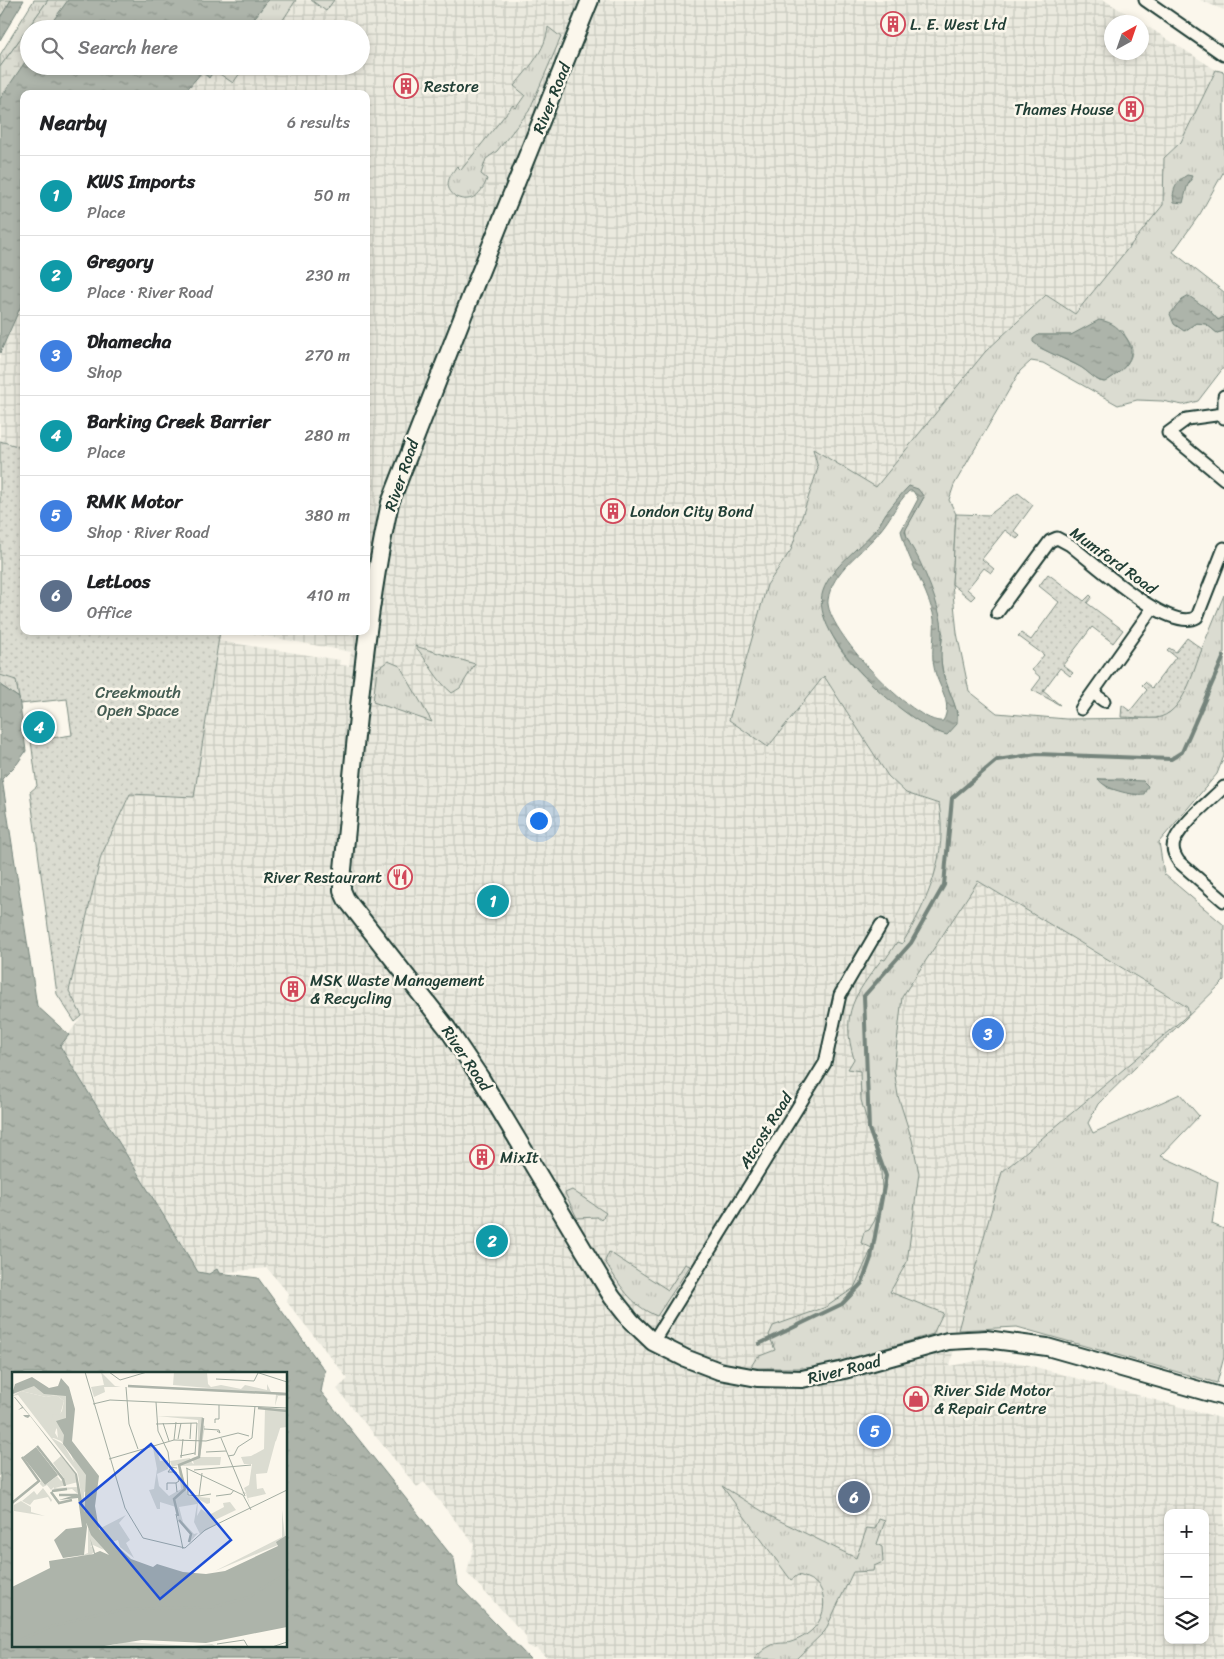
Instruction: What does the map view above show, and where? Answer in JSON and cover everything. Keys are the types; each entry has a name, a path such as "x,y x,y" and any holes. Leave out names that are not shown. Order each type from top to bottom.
{"street":[{"name":"River Road","path":"370,623 382,538 390,503 477,280 590,0"},
{"path":"1145,0 1224,56"},
{"path":"1224,396 1224,418"},
{"path":"1223,414 1187,419 1168,433 1224,479"},
{"name":"Mumford Road","path":"998,613 1050,541 1057,538 1070,545 1152,608 1185,621 1197,617 1224,548"},
{"path":"1081,709 1152,608"},
{"name":"River Road","path":"368,635 342,890 365,925 446,1028 480,1078 612,1297 631,1321 653,1342 719,1371 757,1378 802,1379 844,1370 948,1341 986,1339 1047,1347 1224,1397"},
{"path":"1092,693 1104,701"},
{"path":"1224,787 1183,828 1174,841 1174,854 1179,862 1224,901"},
{"name":"Atcost Road","path":"653,1342 825,1063 840,995 881,925"}],"shaded area":[{"path":"268,0 1104,0 1129,15 1104,15 1104,60 1149,60 1149,27 1216,70 1181,142 1164,158 1163,205 1075,314 1045,295 985,352 876,487 813,450 818,468 791,550 767,585 768,747 824,676 888,776 906,793 939,804 942,818 939,862 978,881 1187,1008 1189,1014 1002,1172 958,1330 950,1366 982,1360 1021,1363 1224,1419 1224,1659 548,1659 536,1648 534,1649 527,1645 526,1636 467,1573 474,1544 424,1482 417,1487 337,1389 348,1379 287,1302 288,1293 267,1268 209,1274 198,1272 60,1046 82,1016 69,991 101,856 130,794 194,796 219,641 340,660 339,665 349,666 351,652 260,635 370,635 370,90 186,90 199,75 206,75 209,78 211,75 370,75 370,20 253,20"},
{"path":"1200,0 1224,0 1224,10"},
{"path":"20,308 20,447 0,441 0,353"}],"green space":[{"path":"0,0 11,0 0,18"},
{"path":"34,0 48,0 34,20 22,20"},
{"path":"48,0 104,0 84,20 34,20"},
{"path":"268,0 296,0 283,20 253,20"},
{"path":"311,0 334,0 326,11"},
{"path":"20,23 20,39 0,67 0,55"},
{"path":"548,27 561,37 529,111 497,151 486,159 481,174 487,179 479,193 467,199 456,197 449,190 449,178 457,166 461,170 513,105 516,108 525,95 514,86 540,51 547,35"},
{"path":"20,39 20,75 24,75 0,122 0,67"},
{"path":"1216,70 1224,72 1224,171 1200,214 1173,252 1224,292 1224,317 1218,320 1209,310 1174,324 1185,331 1196,323 1206,324 1217,333 1224,331 1224,367 1198,401 1183,405 1162,401 1137,400 1118,405 1043,363 1031,361 1020,371 954,485 949,500 956,514 952,584 957,633 969,691 997,713 1066,719 1157,718 1170,712 1182,697 1224,595 1224,756 1217,774 1159,842 1164,874 1224,925 1224,981 1098,1104 1088,1123 1093,1133 1180,1094 1199,1116 1161,1156 1218,1182 1212,1224 1224,1229 1224,1357 1217,1383 1017,1327 958,1330 1002,1172 1189,1014 1187,1007 978,881 902,997 894,1069 898,1096 912,1140 919,1173 907,1262 890,1292 943,1313 933,1334 819,1368 750,1368 757,1357 775,1350 769,1335 773,1326 826,1307 854,1288 872,1248 861,1243 864,1232 869,1230 875,1220 882,1189 881,1171 861,1100 860,1071 848,1069 854,1059 850,1043 850,1016 853,1005 864,983 882,959 885,960 897,942 902,944 920,911 934,877 941,841 939,804 906,793 888,776 824,676 768,747 729,720 767,585 791,550 818,468 813,449 876,487 985,352 1046,295 1075,314 1163,205 1164,158 1181,142","holes":["1180,179 1192,180 1173,196","1082,331 1123,331 1132,349 1130,360 1118,373 1104,382 1099,381 1081,367 1038,347 1038,335 1071,335","909,486 924,497 905,530 910,547 918,559 943,634 940,654 943,673 958,715 935,732 888,697 859,672 836,641 826,620 824,589 878,527 886,513","1098,779 1123,779 1137,795 1108,788"]},
{"path":"221,75 239,75 233,83"},
{"name":"Creekmouth Open Space","path":"0,441 20,447 20,635 219,635 194,797 130,794 101,856 69,991 82,1016 75,1022 57,994 30,792 37,786 31,741 72,735 67,699 20,704 16,680 0,675"},
{"path":"1018,493 1033,505 1014,531 1020,536 1017,539 1005,530 982,559 994,569 991,573 984,568 967,589 975,596 971,600 952,584 956,514 989,515"},
{"path":"1048,574 1084,601 1090,595 1092,597 1087,603 1123,630 1113,643 1092,627 1063,665 1073,673 1070,676 1060,668 1043,691 1060,705 1032,690 1041,678 1032,670 1044,655 1018,636 1021,633 1031,640 1059,602 1039,586"},
{"path":"0,615 12,656 19,698 0,685"},
{"path":"1187,638 1202,649 1186,690 1174,709 1166,715 1156,718 1121,717 1122,705 1130,711 1147,690 1142,685 1145,682 1152,688 1176,657 1167,650 1169,648 1176,652"},
{"path":"415,646 475,664 460,688 452,693 441,682"},
{"path":"388,661 400,666 432,722 373,702 377,669"},
{"path":"572,1190 606,1213 601,1220 597,1217 577,1218 565,1193"},
{"path":"609,1252 668,1290 685,1264 690,1266 657,1316 648,1312 626,1293 605,1261"},
{"path":"722,1486 770,1516 856,1558 867,1528 875,1529 879,1519 885,1521 877,1544 882,1547 883,1562 874,1566 873,1571 853,1572 825,1631 796,1659 754,1659 769,1646 799,1639 817,1625 823,1611 822,1591 814,1582 798,1575 791,1580"}],"water":[{"path":"11,0 24,0 0,40 0,18"},
{"path":"68,0 268,0 253,20 54,20"},
{"path":"20,69 20,75 199,75 186,90 20,90 20,308 0,353 0,99"},
{"path":"1187,175 1192,176 1183,203 1174,202 1173,194 1176,186"},
{"path":"1189,296 1209,310 1218,320 1224,317 1224,331 1217,333 1206,324 1196,323 1184,331 1174,324 1170,314 1182,300"},
{"path":"1099,320 1108,322 1118,329 1127,339 1131,353 1130,359 1122,369 1105,382 1098,380 1070,361 1044,350 1033,342 1033,339 1038,335 1071,335"},
{"path":"909,486 918,489 924,497 905,531 929,582 940,616 942,666 945,680 955,704 957,717 957,724 947,735 930,728 909,715 864,676 845,654 830,631 822,610 823,591 827,582 839,566 877,528 887,512","holes":["909,491 913,491 918,499 901,531 907,552 930,602 933,613 933,660 947,707 943,721 930,718 912,708 873,672 840,631 831,613 828,600 835,580 849,562 880,531"]},
{"path":"0,685 19,698 26,751 17,764 2,779 37,1006 69,1035 60,1046 198,1272 209,1274 217,1269 219,1273 258,1278 325,1371 321,1392 454,1559 458,1585 530,1659 0,1659"},
{"path":"1098,779 1143,781 1148,786 1144,794 1132,794 1112,789 1101,783"}],"waterway":[{"path":"759,1344 842,1304 862,1283 871,1258 886,1176 869,1129 864,996 911,943 944,885 952,798 997,760 1037,754 1171,759 1182,752 1224,656"}],"place":[{"name":"L. E. West Ltd","path":"893,24"},
{"name":"Restore","path":"406,86"},
{"name":"Thames House","path":"1131,109"},
{"name":"London City Bond","path":"613,511"},
{"name":"Barking Creek Barrier","path":"39,727"},
{"name":"River Restaurant","path":"400,877"},
{"name":"KWS Imports","path":"493,901"},
{"name":"MSK Waste Management & Recycling","path":"293,989"},
{"name":"Dhamecha","path":"988,1034"},
{"name":"MixIt","path":"482,1157"},
{"name":"Gregory","path":"492,1241"},
{"name":"River Side Motor & Repair Centre","path":"916,1399"},
{"name":"RMK Motor","path":"875,1431"},
{"name":"LetLoos","path":"854,1497"}]}
